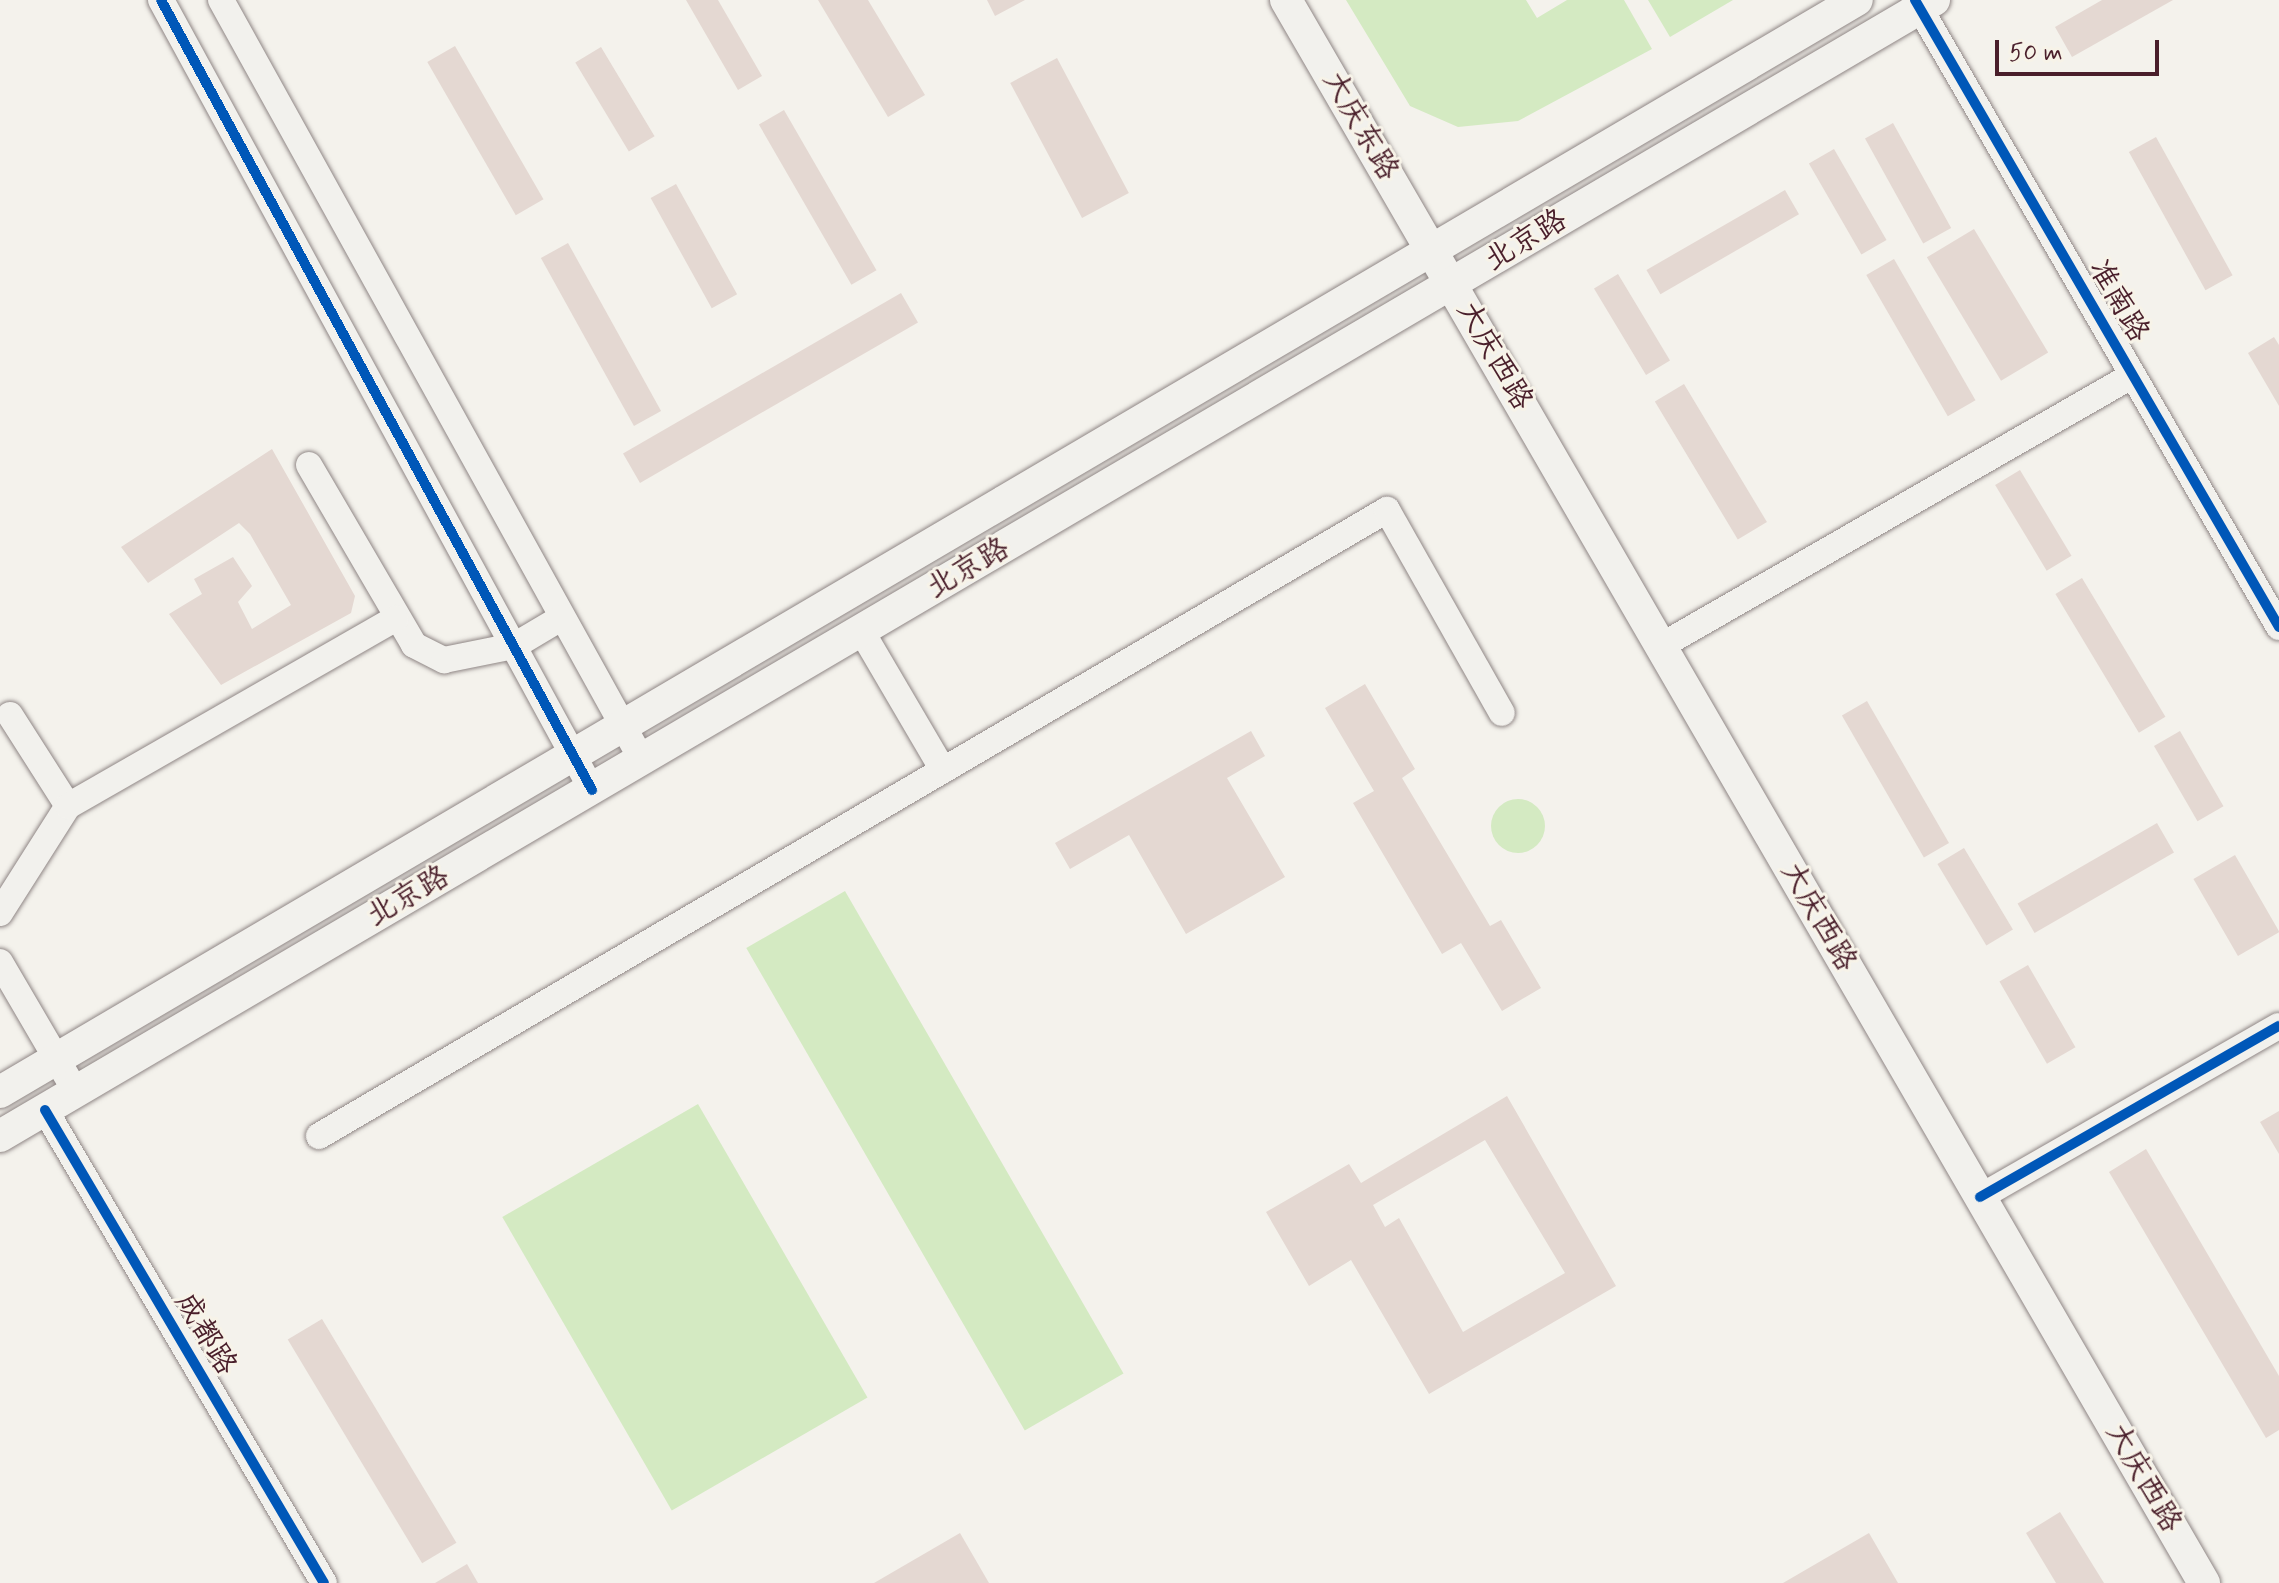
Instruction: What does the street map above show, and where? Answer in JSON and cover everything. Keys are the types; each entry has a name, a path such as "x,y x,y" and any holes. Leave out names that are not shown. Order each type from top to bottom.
{"main road":[{"name":"大庆东路","path":"1286,0 1433,251"},
{"name":"北京路","path":"0,1092 1857,0"},
{"name":"北京路","path":"0,1136 1452,285 1923,3"},
{"name":"大庆西路","path":"1433,251 2204,1583"}],"street":[{"path":"161,0 592,790"},
{"path":"221,0 642,760"},
{"name":"准南路","path":"1923,3 2279,627"},
{"path":"1661,646 2133,375"},
{"path":"309,465 395,619 414,645 444,660 514,646 561,618"},
{"path":"319,1136 1387,510 1502,713"},
{"path":"0,913 68,806 395,619"},
{"path":"862,632 943,770"},
{"path":"10,715 68,806"},
{"path":"0,962 76,1092"},
{"path":"1980,1197 2279,1026"},
{"name":"成都路","path":"45,1110 324,1583"}],"green space":[{"path":"1346,0 1526,0 1537,18 1567,0 1624,0 1652,49 1518,121 1458,127 1410,106"},
{"path":"1648,0 1733,0 1670,37"},
{"path":"1518,799 1537,807 1545,826 1537,845 1518,853 1499,845 1491,826 1499,807"},
{"path":"845,891 1124,1373 1025,1430 746,948"},
{"path":"698,1104 868,1398 672,1511 502,1217"}],"building":[{"path":"686,0 718,0 762,76 738,90"},
{"path":"818,0 868,0 925,95 888,117"},
{"path":"987,0 1025,0 995,16"},
{"path":"2102,0 2173,0 2072,57 2055,27"},
{"path":"455,46 544,199 516,215 427,62"},
{"path":"601,47 655,136 629,152 575,62"},
{"path":"1057,58 1129,193 1082,218 1010,83"},
{"path":"784,110 876,270 851,285 759,124"},
{"path":"1893,123 1951,228 1923,243 1865,139"},
{"path":"2156,137 2233,275 2205,290 2129,152"},
{"path":"1834,149 1886,240 1861,254 1809,164"},
{"path":"676,184 737,294 712,308 651,198"},
{"path":"1785,190 1799,214 1660,294 1646,270"},
{"path":"1974,229 2048,352 2001,381 1927,257"},
{"path":"568,243 661,411 634,426 541,258"},
{"path":"1894,259 1976,400 1948,416 1866,275"},
{"path":"1618,274 1670,361 1646,375 1594,288"},
{"path":"901,293 918,322 640,483 623,454"},
{"path":"2274,337 2279,345 2279,406 2248,353"},
{"path":"1684,384 1767,522 1738,540 1655,402"},
{"path":"272,449 355,596 351,613 221,685 169,614 202,594 194,579 233,557 252,586 238,602 252,629 291,605 250,534 239,523 148,583 121,547"},
{"path":"2020,470 2072,556 2047,571 1995,485"},
{"path":"2082,578 2165,717 2139,733 2055,594"},
{"path":"1365,684 1415,769 1402,778 1490,926 1501,920 1541,988 1502,1011 1461,943 1442,954 1353,803 1374,791 1325,708"},
{"path":"1867,701 1949,843 1924,858 1842,716"},
{"path":"1251,731 1265,756 1227,778 1285,877 1186,934 1129,835 1070,869 1055,843"},
{"path":"2180,731 2224,806 2198,821 2154,746"},
{"path":"2157,823 2174,852 2035,933 2018,904"},
{"path":"1964,848 2013,929 1986,945 1937,864"},
{"path":"2235,855 2279,931 2238,956 2193,879"},
{"path":"2028,965 2076,1047 2047,1064 1999,982"},
{"path":"1507,1096 1616,1286 1429,1394 1351,1260 1309,1286 1266,1212 1349,1164 1361,1183","holes":["1485,1140 1565,1273 1463,1332 1399,1218 1385,1227 1373,1205"]},
{"path":"2279,1111 2279,1154 2260,1122"},
{"path":"2146,1149 2279,1376 2279,1430 2266,1438 2109,1172"},
{"path":"322,1319 456,1543 422,1563 288,1340"},
{"path":"2060,1512 2104,1583 2056,1583 2026,1533"},
{"path":"960,1533 989,1583 874,1583"},
{"path":"1869,1533 1898,1583 1783,1583"},
{"path":"467,1564 478,1583 435,1583"}],"cycle path":[{"path":"161,0 592,790"},
{"path":"1915,0 2279,627"},
{"path":"1980,1197 2279,1026"},
{"path":"45,1110 324,1583"}]}
